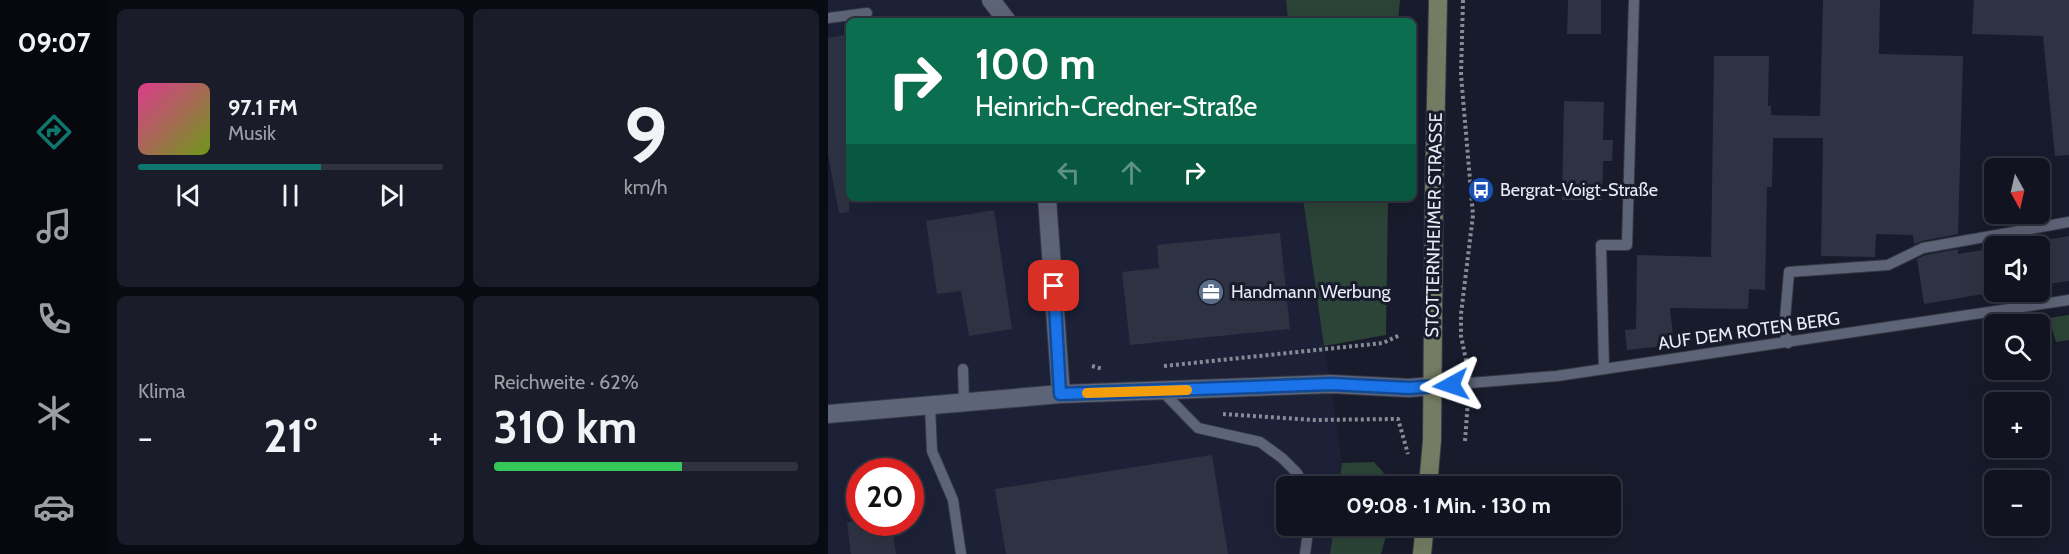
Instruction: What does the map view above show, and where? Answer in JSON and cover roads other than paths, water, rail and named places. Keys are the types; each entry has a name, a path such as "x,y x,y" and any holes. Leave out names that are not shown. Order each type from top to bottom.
{"main road":[{"name":"STOTTERNHEIMER STRASSE","path":"1429,476 1432,440 1433,215 1438,0"},
{"path":"1422,554 1424,536"}],"street":[{"path":"991,0 1005,18"},
{"path":"1047,201 1060,394"},
{"path":"828,414 1060,394 1331,384 1409,388 1432,386"}],"lane":[{"path":"1604,369 1601,245 1627,245 1634,0"},
{"path":"828,18 867,13"},
{"path":"1788,343 1784,331 1789,272 1888,265 1923,248 2069,222"},
{"name":"AUF DEM ROTEN BERG","path":"1432,386 1557,376 2069,300"},
{"path":"963,369 964,402"},
{"path":"1161,390 1198,428 1260,442 1282,458 1299,476"},
{"path":"930,406 932,451 953,500 961,554"},
{"path":"1305,554 1307,536"}],"place":[{"name":"Bergrat-Voigt-Straße","path":"1481,190"},
{"name":"Handmann Werbung","path":"1211,292"}]}
